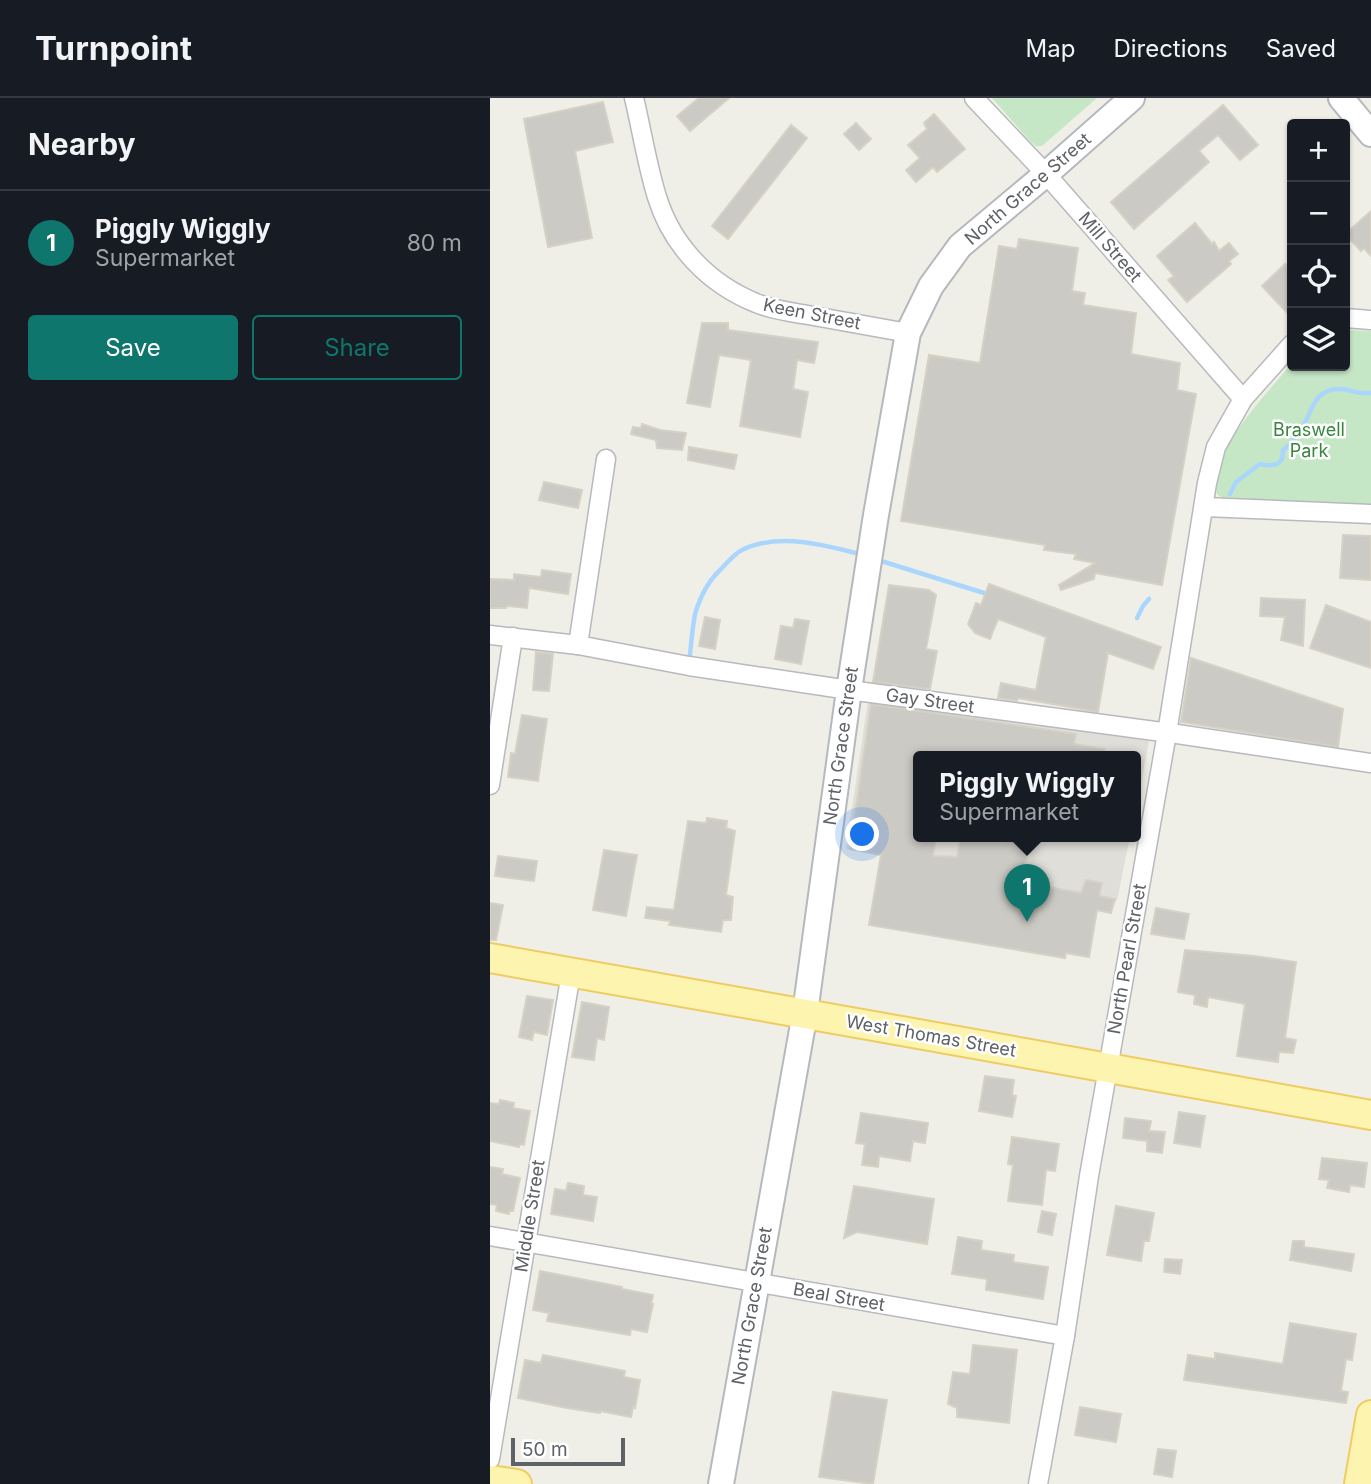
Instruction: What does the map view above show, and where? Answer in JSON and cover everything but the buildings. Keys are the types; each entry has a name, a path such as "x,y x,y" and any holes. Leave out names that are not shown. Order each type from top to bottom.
{"main road":[{"name":"North Grace Street","path":"721,1484 805,1013 849,690 908,333 931,286 961,246 1132,98"},
{"path":"1341,98 1371,134"},
{"name":"West Thomas Street","path":"490,958 1371,1115"},
{"path":"1359,1484 1371,1415"},
{"path":"490,1480 517,1484"}],"street":[{"name":"Keen Street","path":"634,98 657,198 678,242 712,278 757,304 908,333"},
{"name":"Mill Street","path":"974,98 1046,174 1243,399"},
{"path":"1350,318 1371,320"},
{"name":"North Pearl Street","path":"1038,1484 1167,733 1207,483 1216,447 1243,399 1287,350"},
{"path":"578,645 606,459"},
{"path":"1204,507 1371,514"},
{"name":"Gay Street","path":"490,635 578,645 689,666 849,690 1371,763"},
{"path":"490,785 513,638"},
{"name":"Middle Street","path":"490,1458 571,973"},
{"name":"Beal Street","path":"490,1236 1065,1336"}],"shaded area":[{"path":"868,700 1149,741 1141,783 1141,751 913,751 913,842 1129,842 1117,901 846,849"}],"green space":[{"path":"992,98 1097,98 1042,146 1036,146"},
{"name":"Braswell Park","path":"1350,330 1371,331 1371,505 1225,500 1217,494 1221,460 1230,442 1287,369 1350,371"}],"waterway":[{"path":"1230,494 1236,482 1260,464 1273,465 1282,459 1283,450 1297,436 1318,397 1330,390 1342,389 1371,393"},
{"path":"689,663 695,614 700,601 713,578 739,552 756,545 786,541 818,544 863,555"},
{"path":"878,560 984,593"},
{"path":"1137,618 1149,599"}],"place":[{"name":"Piggly Wiggly","path":"1027,922"}]}
